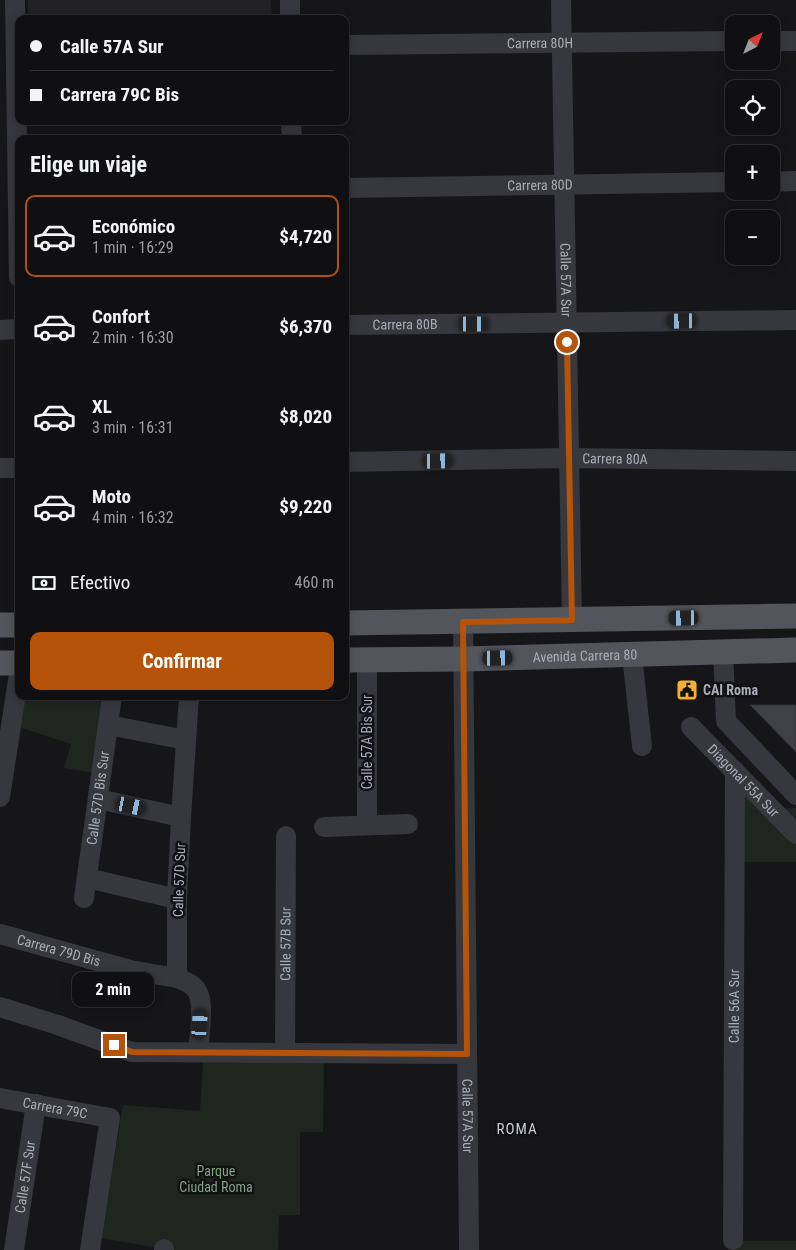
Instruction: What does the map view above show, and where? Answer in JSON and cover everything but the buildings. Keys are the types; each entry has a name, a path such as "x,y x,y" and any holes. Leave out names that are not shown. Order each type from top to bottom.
{"main road":[{"path":"349,623 796,616"},
{"path":"0,625 15,625"},
{"name":"Avenida Carrera 80","path":"356,660 796,650"},
{"path":"0,663 15,663"}],"street":[{"path":"15,229 12,193 12,49 16,0"},
{"path":"290,0 290,15"},
{"name":"Calle 57A Sur","path":"561,0 572,620"},
{"name":"Carrera 80H","path":"349,45 725,41"},
{"path":"780,41 796,41"},
{"name":"Carrera 80D","path":"349,188 725,182"},
{"path":"780,182 796,182"},
{"name":"Carrera 80B","path":"349,325 796,320"},
{"path":"0,330 15,329"},
{"name":"Carrera 80A","path":"349,462 569,458 796,461"},
{"path":"0,468 15,468"},
{"name":"Calle 57A Sur","path":"463,622 469,1250"},
{"path":"723,652 726,721 796,795"},
{"path":"632,655 642,746"},
{"name":"Calle 57A Bis Sur","path":"356,660 367,825"},
{"path":"0,797 3,756 15,694"},
{"name":"Calle 57D Bis Sur","path":"84,898 111,700"},
{"name":"Calle 57D Sur","path":"177,978 177,899 189,700"},
{"path":"108,724 186,740"},
{"name":"Diagonal 55A Sur","path":"691,727 796,834"},
{"name":"Calle 56A Sur","path":"733,1240 735,772"},
{"path":"98,799 181,817"},
{"path":"324,827 408,824"},
{"name":"Calle 57B Sur","path":"285,1053 286,836"},
{"path":"87,878 177,899"},
{"name":"Carrera 79D Bis","path":"0,934 130,970 177,978"},
{"path":"177,978 188,982 196,990 200,998 198,1052"},
{"path":"0,1007 58,1025 132,1052 467,1054"},
{"name":"Carrera 79C","path":"0,1098 110,1118 90,1250"},
{"name":"Calle 57F Sur","path":"14,1250 36,1104"}],"shaded area":[{"path":"28,0 271,0 272,15 28,15"}],"green space":[{"path":"21,700 103,700 94,773 64,768 71,744 16,726"},
{"path":"740,785 763,809 796,808 796,862 741,862"},
{"name":"Parque Ciudad Roma","path":"324,1060 323,1132 300,1132 300,1215 279,1215 278,1250 169,1250 101,1238 123,1105 200,1111 203,1061"},
{"path":"734,1241 796,1241 796,1250 734,1250"}],"place":[{"name":"CAI Roma","path":"687,690"}],"district":[{"name":"ROMA","path":"517,1129"}],"route":[{"path":"114,1045 132,1052 467,1054 463,622 572,620 567,342"}]}
